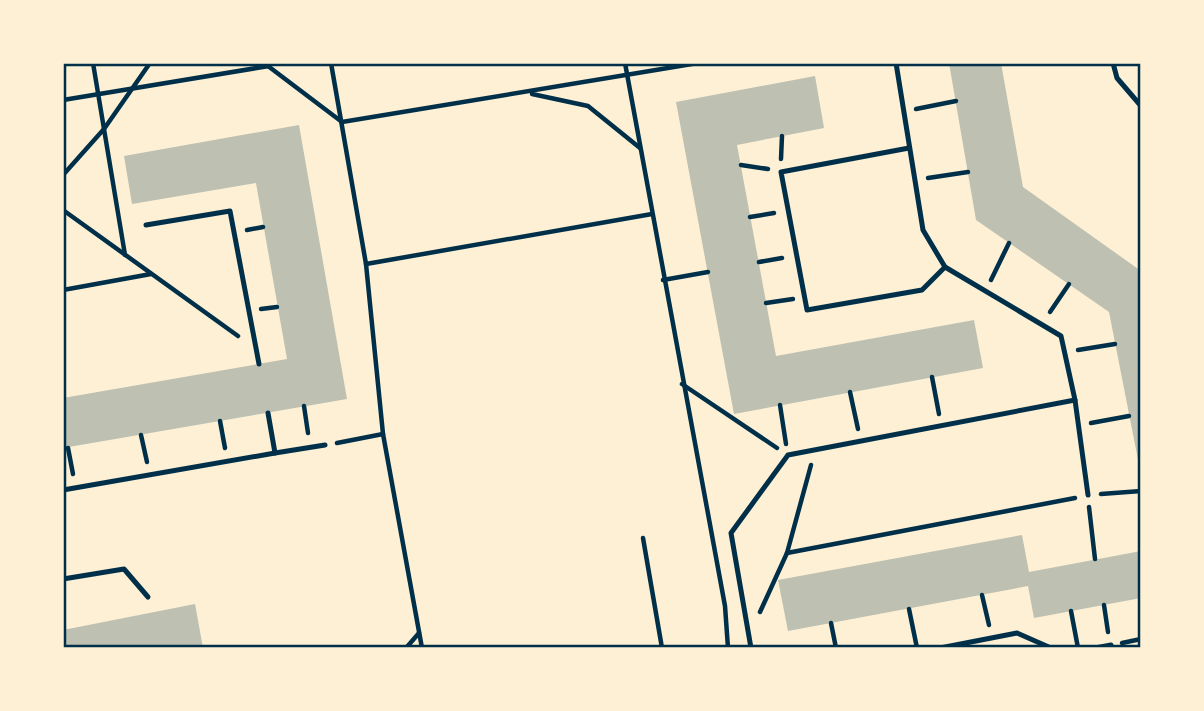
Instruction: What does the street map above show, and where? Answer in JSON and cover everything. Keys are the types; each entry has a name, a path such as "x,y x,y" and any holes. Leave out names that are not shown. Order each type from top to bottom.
{"lane":[{"path":"896,63 923,230 945,267 1061,336 1075,400 1088,495"},
{"path":"1113,63 1117,78 1141,106"},
{"path":"909,148 780,172 807,310 922,290 945,267"},
{"path":"146,225 230,211 259,364"},
{"path":"751,648 731,533 788,455 1075,400"},
{"path":"268,413 275,453"},
{"path":"63,490 325,445"},
{"path":"63,579 124,569 148,597"},
{"path":"940,648 1017,633 1051,648"},
{"path":"1095,648 1111,645"}],"path":[{"path":"93,63 125,256"},
{"path":"63,175 104,129 150,63"},
{"path":"331,63 366,264 383,434 422,648"},
{"path":"625,63 724,606 728,648"},
{"path":"63,100 267,65 342,122 698,63"},
{"path":"528,93 588,106 640,149"},
{"path":"903,111 956,102"},
{"path":"741,164 780,172 782,136"},
{"path":"914,179 968,172"},
{"path":"63,210 256,349"},
{"path":"750,217 788,211"},
{"path":"366,264 652,215"},
{"path":"985,291 1009,243"},
{"path":"759,262 797,255"},
{"path":"663,280 708,272"},
{"path":"63,290 152,274"},
{"path":"1042,324 1069,284"},
{"path":"766,303 805,298"},
{"path":"1065,353 1115,344"},
{"path":"932,377 941,425"},
{"path":"682,384 788,455"},
{"path":"850,392 860,440"},
{"path":"780,405 788,455"},
{"path":"304,406 311,447"},
{"path":"1078,425 1129,416"},
{"path":"220,421 228,460"},
{"path":"325,445 383,434"},
{"path":"141,435 149,474"},
{"path":"68,447 75,488"},
{"path":"748,636 787,553 816,449"},
{"path":"787,553 1088,495 1141,491"},
{"path":"1088,495 1095,559"},
{"path":"643,538 662,648"},
{"path":"982,595 992,638"},
{"path":"909,609 917,648"},
{"path":"1071,611 1077,648"},
{"path":"831,623 836,648"},
{"path":"406,648 420,633"}],"building":[{"path":"949,63 1001,63 1023,187 1141,271 1141,475 1109,312 976,220"},
{"path":"815,76 824,128 737,145 776,356 974,320 983,368 734,414 676,102"},
{"path":"299,125 347,399 63,448 63,398 287,359 256,183 132,204 124,156"},
{"path":"1022,535 1029,572 1141,551 1141,598 1034,618 1028,586 788,631 778,580"},
{"path":"195,604 203,648 63,648 63,630"}]}
